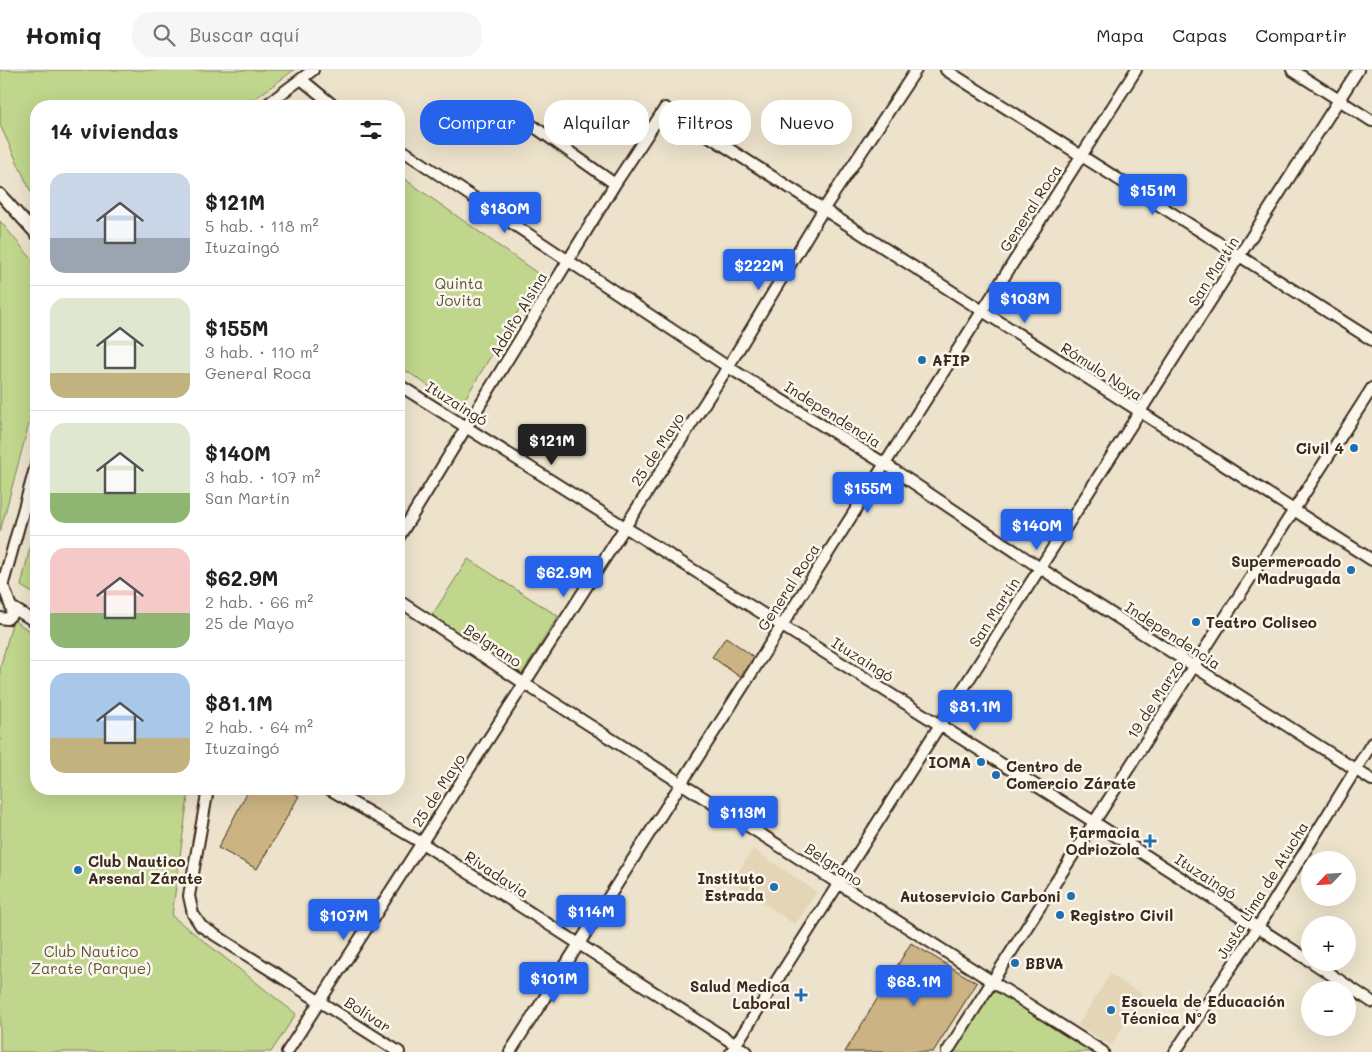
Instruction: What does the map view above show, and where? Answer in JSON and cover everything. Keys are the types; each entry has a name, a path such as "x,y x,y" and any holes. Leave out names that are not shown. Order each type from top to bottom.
{"street":[{"path":"273,100 313,70"},
{"name":"25 de Mayo","path":"287,1052 728,367 823,210 916,70"},
{"path":"946,70 1372,340"},
{"name":"General Roca","path":"510,1052 1136,70"},
{"path":"1292,70 1372,121"},
{"name":"San Martín","path":"733,1048 1358,70"},
{"path":"301,79 327,100"},
{"name":"Adolfo Alsina","path":"405,527 615,184 659,117"},
{"path":"534,127 615,184"},
{"name":"Rómulo Noya","path":"722,145 1139,414 1372,560"},
{"name":"Independencia","path":"405,152 455,187 569,259 728,367 885,464 1040,568 1372,780"},
{"path":"0,194 30,227"},
{"name":"19 de Marzo","path":"947,1052 1372,388"},
{"name":"Ituzaingó","path":"405,389 1094,822 1301,955"},
{"path":"30,486 1,587 12,608 30,618"},
{"name":"Belgrano","path":"405,605 525,684 1103,1052"},
{"path":"1,621 11,616 12,608"},
{"name":"Justa Lima de Atucha","path":"1174,1052 1258,927 1372,743"},
{"name":"Bolívar","path":"207,795 188,896 193,914 201,926 399,1052"},
{"name":"Rivadavia","path":"339,795 422,843 578,943 733,1048 747,1052"},
{"name":"Ituzaingó","path":"1325,971 1372,1002"}],"shaded area":[{"name":"Instituto Estrada","path":"753,849 817,892 795,925 732,881"},
{"name":"Escuela de Educación Técnica Nº 3","path":"1110,974 1143,995 1111,1046 1078,1025"}],"green space":[{"path":"0,70 294,70 253,100 30,100 30,190 0,125"},
{"name":"Quinta Jovita","path":"405,179 540,275 460,407 405,370"},
{"path":"0,221 30,257 30,420 0,532"},
{"path":"30,547 30,591 21,586"},
{"path":"468,559 558,616 522,674 431,617"},
{"name":"Club Nautico Arsenal Zárate","path":"13,620 30,631 30,795 188,795 172,916 296,1014 271,1052 0,1052 0,668"},
{"path":"993,992 999,993 1094,1052 952,1052 988,996"}],"building":[{"path":"726,637 754,657 740,677 712,657"},
{"path":"246,795 299,796 257,869 218,848"},
{"path":"911,943 977,983 933,1052 845,1052"}],"place":[{"name":"AFIP","path":"922,360"},
{"name":"Civil 4","path":"1354,448"},
{"name":"Supermercado Madrugada","path":"1351,570"},
{"name":"Teatro Coliseo","path":"1196,622"},
{"name":"IOMA","path":"981,762"},
{"name":"Centro de Comercio Zárate","path":"996,775"},
{"name":"Farmacia Odriozola","path":"1150,841"},
{"name":"Club Nautico Arsenal Zárate","path":"78,870"},
{"name":"Instituto Estrada","path":"774,887"},
{"name":"Autoservicio Carboni","path":"1071,896"},
{"name":"Registro Civil","path":"1060,915"},
{"name":"BBVA","path":"1015,963"},
{"name":"Salud Medica Laboral","path":"801,995"},
{"name":"Escuela de Educación Técnica Nº 3","path":"1111,1010"}],"park label":[{"name":"Club Nautico Zarate (Parque)","path":"91,960"}]}
